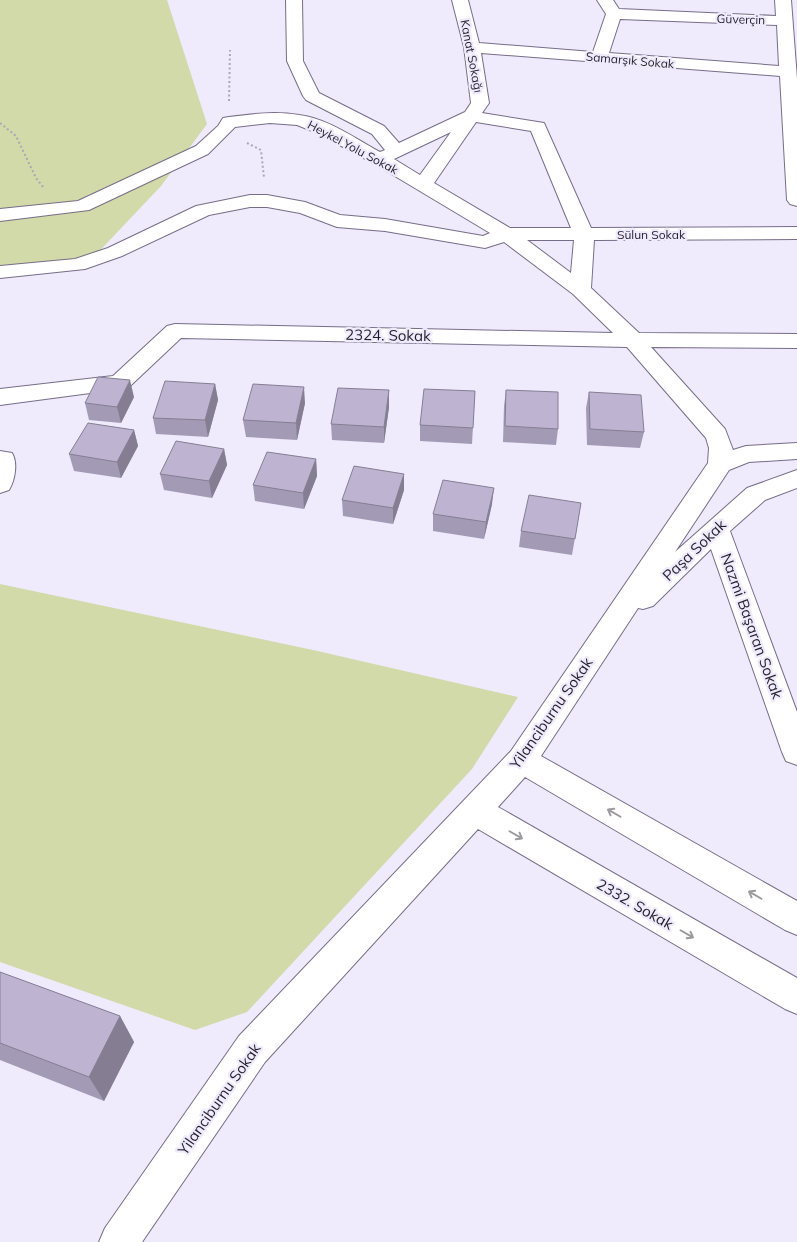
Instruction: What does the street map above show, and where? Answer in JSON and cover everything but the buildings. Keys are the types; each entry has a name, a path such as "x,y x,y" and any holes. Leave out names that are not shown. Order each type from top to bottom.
{"street":[{"path":"294,0 295,61 312,96 378,130 389,156 470,116 538,127 584,235 580,290"},
{"name":"Kanat Sokağı","path":"423,184 480,103 472,47 460,0"},
{"path":"599,58 614,14 605,0"},
{"path":"787,11 797,200"},
{"name":"Güverçin","path":"614,14 697,17 787,11"},
{"name":"Samarşık Sokak","path":"472,47 791,78"},
{"name":"Heykel Yolu Sokak","path":"223,129 270,118 300,120 389,156 423,184 506,234"},
{"path":"0,215 82,206 202,150 223,129"},
{"path":"0,272 78,265 115,252 203,210 250,202 267,201 306,208 337,221 385,226 486,242 506,234 580,290 633,340 717,435 721,448 720,464 746,454 797,451"},
{"name":"Sülun Sokak","path":"506,234 797,233"},
{"name":"2324. Sokak","path":"0,397 120,384 175,331 633,340 797,341"},
{"path":"0,459 3,459 0,484"},
{"name":"Yilanciburnu Sokak","path":"120,1242 252,1049 522,760 720,464"},
{"name":"Paşa Sokak","path":"603,638 716,528 756,494 796,481"},
{"name":"Nazmi Başaran Sokak","path":"716,528 797,752"},
{"path":"522,760 797,919"},
{"name":"2332. Sokak","path":"474,810 797,998"}],"path":[{"path":"230,50 223,129 261,150 267,201"},
{"path":"0,123 16,136 36,178 49,195 82,206"}],"green space":[{"path":"0,0 167,0 207,124 161,186 90,261 0,265"},
{"path":"0,584 313,650 518,697 472,769 247,1012 195,1030 0,962"}]}
